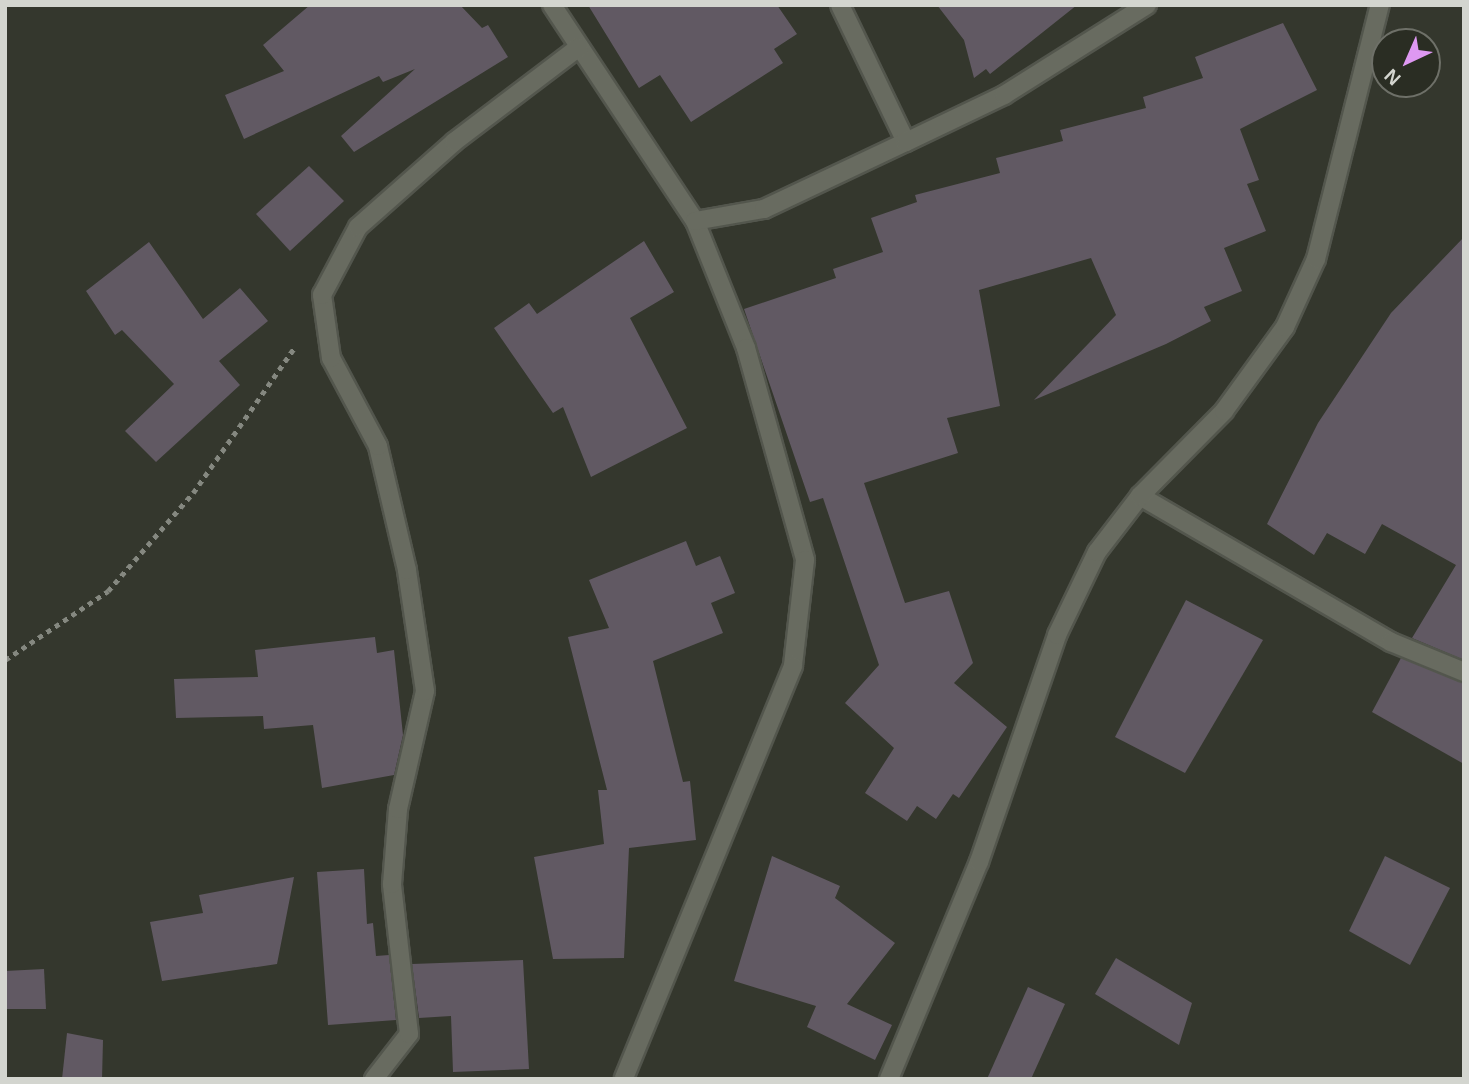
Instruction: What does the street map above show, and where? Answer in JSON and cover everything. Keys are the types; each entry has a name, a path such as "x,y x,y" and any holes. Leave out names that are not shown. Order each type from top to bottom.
{"street":[{"path":"552,5 695,221 746,348 805,561 803,607 793,666 624,1079"},
{"path":"840,5 906,142"},
{"path":"695,221 764,209 906,142 1004,95 1147,5"},
{"path":"889,1079 979,862 1057,635 1097,552 1140,496 1224,411 1285,327 1316,259 1380,5"},
{"path":"374,1079 409,1034 392,884 398,809 425,691 410,583 378,446 331,358 320,309 334,265 358,227 454,142 579,47"},
{"path":"1140,496 1391,642 1464,673"}],"path":[{"path":"5,660 108,591 193,493 320,309"}],"building":[{"path":"310,5 460,5 482,28 488,25 508,57 354,152 341,136 415,69 383,82 379,76 244,139 225,95 284,71 263,45"},
{"path":"588,5 777,5 797,34 774,49 783,63 691,122 660,75 639,88"},
{"path":"937,5 1077,5 990,74 986,69 974,78 964,40"},
{"path":"1283,23 1317,90 1240,129 1259,180 1247,184 1266,231 1224,248 1242,291 1204,307 1211,321 1166,344 1034,400 1116,315 1091,258 979,290 1000,406 947,418 958,453 864,483 905,603 949,591 973,663 954,683 1007,727 959,798 953,794 936,819 917,806 907,821 865,793 894,748 845,703 879,665 823,498 810,502 744,309 836,278 833,269 883,252 871,218 917,202 915,195 1000,173 996,158 1063,141 1060,130 1146,108 1143,97 1203,78 1195,57"},
{"path":"309,166 344,201 290,251 256,214"},
{"path":"1464,237 1464,660 1412,638 1456,565 1382,524 1365,554 1327,533 1314,555 1267,524 1318,423 1391,313"},
{"path":"644,241 674,292 630,318 687,428 591,477 563,407 553,413 494,328 529,303 537,314"},
{"path":"149,242 203,319 240,288 268,321 219,361 240,385 156,462 125,431 174,384 122,330 115,335 86,291"},
{"path":"686,541 696,566 720,556 735,593 711,603 723,633 653,661 683,782 690,781 696,840 629,848 624,958 553,959 534,857 604,844 598,790 607,790 568,637 609,628 589,580"},
{"path":"1186,600 1263,640 1185,773 1115,737"},
{"path":"375,637 377,653 394,650 403,735 394,775 322,788 313,725 264,729 263,716 176,718 174,679 258,677 255,650"},
{"path":"1401,658 1464,683 1464,764 1372,712"},
{"path":"772,856 840,886 835,898 895,943 847,1004 892,1025 875,1060 807,1027 816,1006 734,981"},
{"path":"1385,856 1450,888 1410,965 1349,931"},
{"path":"364,869 367,924 373,923 376,956 389,955 396,1020 328,1025 317,872"},
{"path":"294,877 277,964 162,981 150,922 203,913 199,895"},
{"path":"1116,958 1192,1003 1179,1045 1095,994"},
{"path":"523,960 529,1069 453,1072 451,1016 419,1018 412,964"},
{"path":"44,969 46,1009 5,1009 5,971"},
{"path":"1028,987 1065,1004 1031,1079 987,1079"},
{"path":"67,1033 103,1040 102,1079 62,1079"}]}
